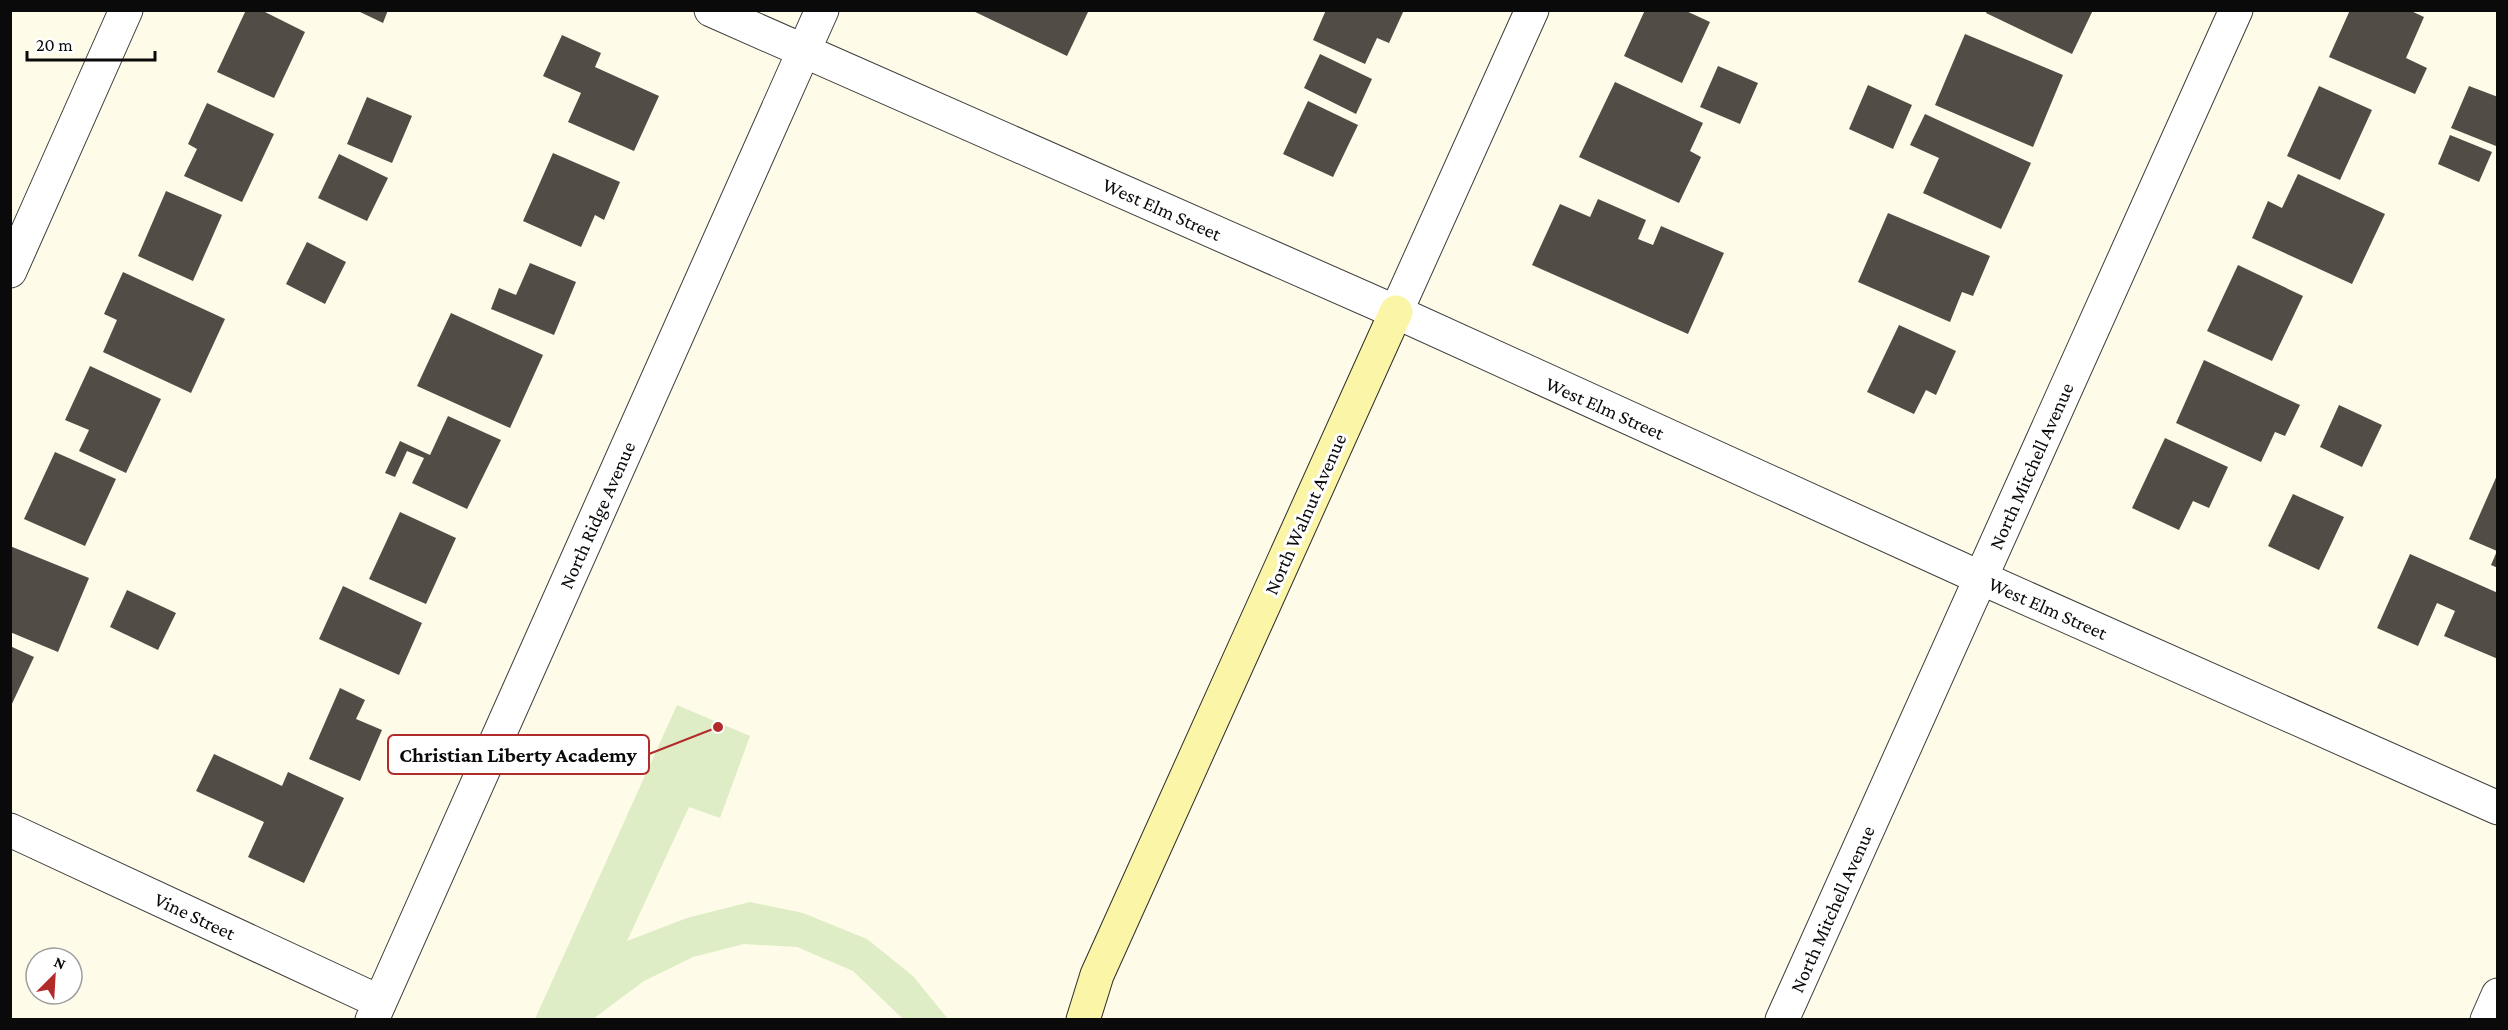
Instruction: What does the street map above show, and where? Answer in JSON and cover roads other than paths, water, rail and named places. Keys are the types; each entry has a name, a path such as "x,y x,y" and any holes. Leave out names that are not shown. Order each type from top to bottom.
{"street":[{"path":"10,272 126,10"},
{"name":"West Elm Street","path":"711,10 1396,312 1980,578 2498,808"},
{"name":"North Ridge Avenue","path":"376,1011 822,10"},
{"name":"North Walnut Avenue","path":"1083,1020 1097,975 1532,10"},
{"name":"North Mitchell Avenue","path":"1782,1020 2236,10"},
{"name":"Vine Street","path":"10,830 376,1011"},
{"path":"2487,1020 2498,995"}],"place":[{"name":"Christian Liberty Academy","path":"718,727"}]}
